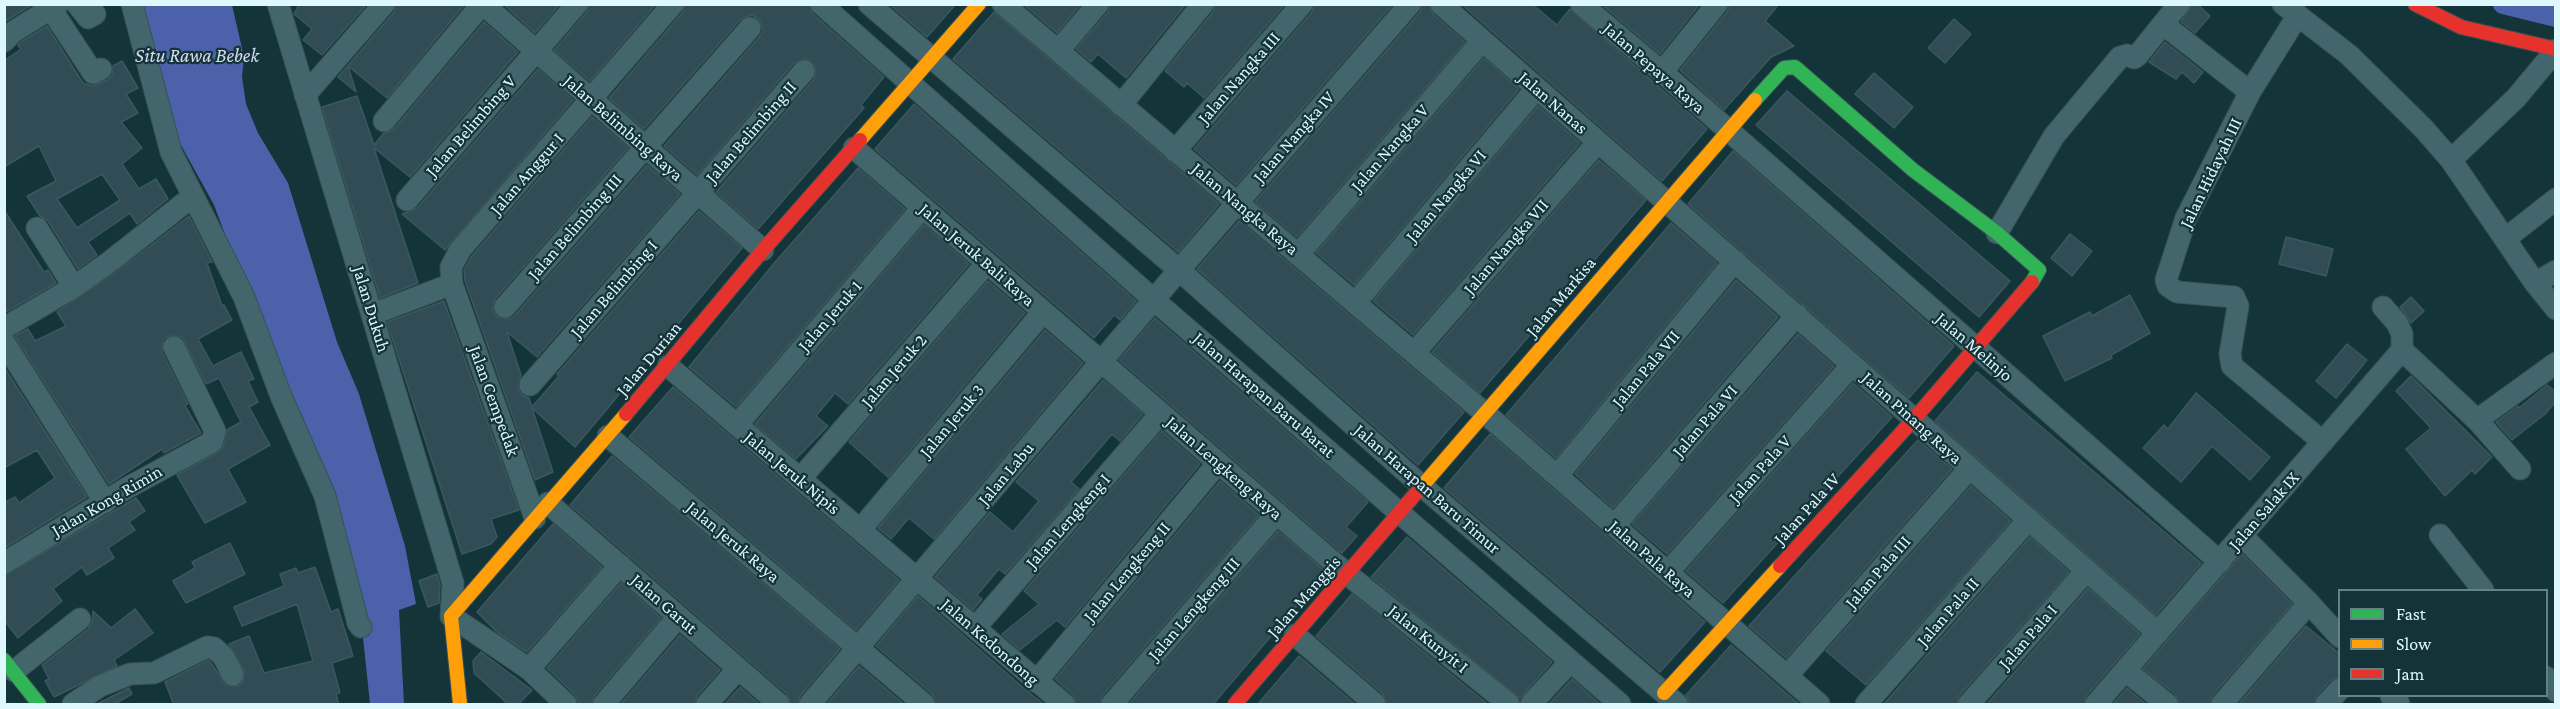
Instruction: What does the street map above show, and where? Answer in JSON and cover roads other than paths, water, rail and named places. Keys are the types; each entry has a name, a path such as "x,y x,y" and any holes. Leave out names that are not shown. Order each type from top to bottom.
{"street":[{"path":"132,4 143,39 162,127 192,197 244,297 285,405 325,496 358,626 361,627"},
{"path":"305,95 384,4"},
{"path":"384,121 482,4"},
{"name":"Jalan Belimbing Raya","path":"482,4 763,250"},
{"name":"Jalan Belimbing V","path":"406,200 577,4"},
{"name":"Jalan Anggur I","path":"452,284 451,267 460,250 673,4"},
{"name":"Jalan Harapan Baru Barat","path":"821,4 1154,300 1620,705"},
{"path":"869,4 1179,270"},
{"name":"Jalan Durian","path":"451,616 668,366 763,250 979,4"},
{"name":"Jalan Nangka Raya","path":"1004,4 1485,414"},
{"path":"1058,51 1098,4"},
{"path":"1121,105 1203,4"},
{"name":"Jalan Nangka III","path":"1176,151 1302,4"},
{"name":"Jalan Nangka IV","path":"1154,300 1410,4"},
{"name":"Jalan Nanas","path":"1441,4 1667,202"},
{"name":"Jalan Pepaya Raya","path":"1581,4 1604,12 1662,72 1728,131"},
{"path":"1662,72 1717,4"},
{"path":"1997,233 2054,136 2120,57 2127,55 2134,58 2179,4"},
{"path":"2415,4 2461,27 2556,50 2516,98 2451,160"},
{"path":"7,31 54,7 88,68 93,73 101,69"},
{"name":"Jalan Dukuh","path":"283,7 305,95 453,583 451,616"},
{"path":"2163,24 2250,92 2291,10 2349,55 2424,129 2451,160 2535,283 2556,309"},
{"name":"Jalan Belimbing III","path":"505,307 750,28"},
{"name":"Jalan Nangka V","path":"1298,255 1482,41"},
{"name":"Jalan Markisa","path":"1423,488 1784,68 1795,67 1946,197 1997,233"},
{"name":"Jalan Belimbing II","path":"698,194 804,71"},
{"name":"Jalan Nangka VI","path":"1355,303 1536,89"},
{"name":"Jalan Hidayah III","path":"2250,92 2186,218 2166,280 2168,286 2177,292 2234,297 2238,306 2230,354 2232,366 2323,442"},
{"name":"Jalan Melinjo","path":"1728,131 2220,562"},
{"name":"Jalan Nangka VII","path":"1414,353 1598,142"},
{"name":"Jalan Jeruk Bali Raya","path":"854,148 1100,363"},
{"name":"Jalan Belimbing I","path":"530,385 698,194"},
{"path":"105,502 6,327 74,286 192,197"},
{"path":"2505,239 2556,199"},
{"name":"Jalan Pinang Raya","path":"1667,202 2158,633"},
{"name":"Jalan Jeruk 1","path":"736,425 923,207"},
{"path":"37,228 74,286"},
{"name":"Jalan Pala IV","path":"1670,699 1727,624 1914,419 2037,276 2039,270 1997,233"},
{"name":"Jalan Pala VII","path":"1557,476 1735,261"},
{"name":"Jalan Jeruk 2","path":"800,479 987,263"},
{"name":"Jalan Harapan Baru Timur","path":"1179,270 1423,488 1670,699"},
{"path":"2535,283 2556,271"},
{"path":"372,314 452,284"},
{"name":"Jalan Cempedak","path":"452,284 542,511"},
{"name":"Jalan Labu","path":"810,705 1154,300"},
{"path":"2383,307 2397,323 2402,334 2402,350 2477,420 2520,469"},
{"name":"Jalan Jeruk 3","path":"860,530 1044,312"},
{"name":"Jalan Pala VI","path":"1614,526 1797,315"},
{"name":"Jalan Kong Rimin","path":"4,562 212,442 215,432 174,347"},
{"name":"Jalan Salak IX","path":"2096,705 2402,350"},
{"name":"Jalan Lengkeng Raya","path":"1100,363 1347,574"},
{"path":"2477,420 2556,363"},
{"name":"Jalan Pala V","path":"1668,573 1852,365"},
{"name":"Jalan Jeruk Nipis","path":"668,366 917,579"},
{"name":"Jalan Lengkeng I","path":"975,628 1160,414"},
{"name":"Jalan Pala Raya","path":"1485,414 1819,705"},
{"name":"Jalan Jeruk Raya","path":"608,436 924,705"},
{"name":"Jalan Lengkeng II","path":"1036,682 1218,463"},
{"name":"Jalan Pala III","path":"1787,676 1969,469"},
{"name":"Jalan Manggis","path":"1235,705 1423,488"},
{"name":"Jalan Garut","path":"542,511 620,565 779,705"},
{"name":"Jalan Lengkeng III","path":"1112,705 1277,513"},
{"name":"Jalan Pala II","path":"1866,705 2029,519"},
{"path":"2440,535 2481,589"},
{"path":"2242,536 2309,603 2338,636"},
{"path":"529,669 620,565"},
{"name":"Jalan Pala I","path":"1969,705 2087,570"},
{"name":"Jalan Kunyit I","path":"1347,574 1509,705"},
{"name":"Jalan Kedondong","path":"917,579 1064,705"},
{"path":"2222,705 2309,603"},
{"path":"451,616 529,669 566,705"},
{"path":"451,616 460,705"},
{"path":"604,705 678,616"},
{"path":"39,705 9,665 80,620"},
{"path":"1295,635 1366,702"},
{"path":"73,705 100,686 130,674 154,673 207,647 214,648 223,656 233,675"},
{"path":"1531,705 1569,663"},
{"path":"707,705 738,669"},
{"path":"2126,671 2167,705"},
{"path":"2326,705 2338,690"}],"water":[{"name":"Situ Rawa Bebek","path":"137,5 232,5 244,57 242,77 246,104 258,133 288,183 337,342 359,394 405,546 416,604 399,610 404,704 370,704 362,628 281,385 214,205 160,107"}],"waterway":[{"path":"2503,4 2556,17"}]}
